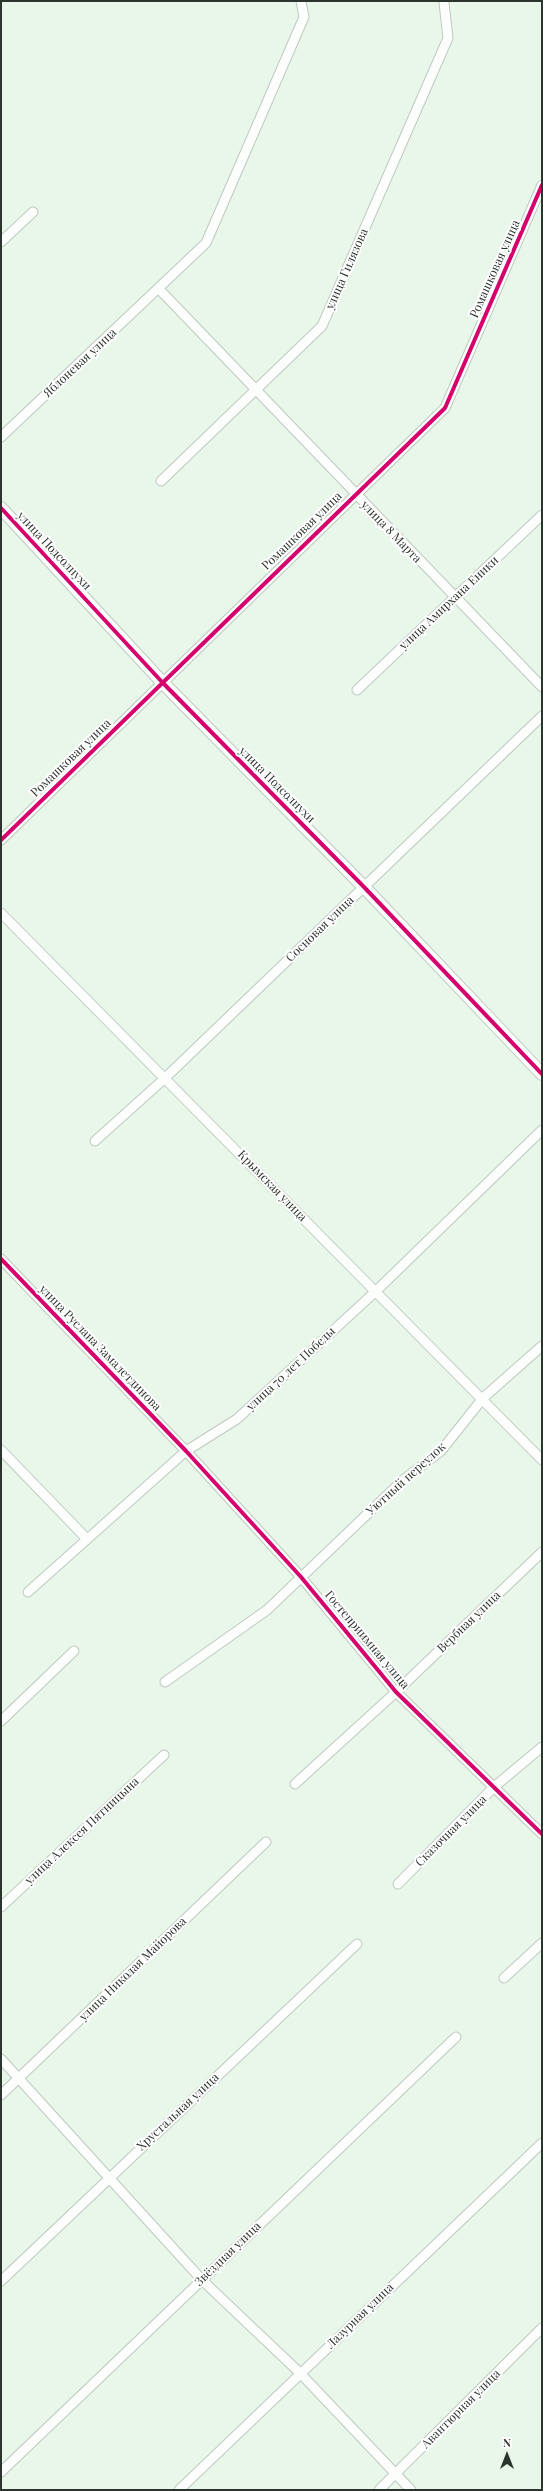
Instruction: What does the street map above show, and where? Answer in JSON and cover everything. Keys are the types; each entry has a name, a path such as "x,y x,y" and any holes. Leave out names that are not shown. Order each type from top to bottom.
{"street":[{"name":"Яблоневая улица","path":"1,437 206,243 304,17 301,1"},
{"name":"улица Гилязова","path":"160,481 256,391 322,326 448,38 444,3"},
{"name":"Ромашковая улица","path":"1,840 354,494 444,408 542,185"},
{"path":"1,242 33,212"},
{"name":"улица 8 Марта","path":"159,289 354,494 542,687"},
{"name":"улица Подсолнухи","path":"1,508 162,682 364,887 542,1074"},
{"name":"улица Амирхана Еники","path":"357,690 542,515"},
{"name":"Сосновая улица","path":"96,1141 164,1079 542,716"},
{"name":"Крымская улица","path":"1,913 164,1079 265,1178 375,1292 483,1398 542,1460"},
{"name":"улица 70 лет Победы","path":"28,1592 186,1451 237,1419 375,1292 542,1130"},
{"name":"улица Руслана Замалетдинова","path":"1,1259 186,1451"},
{"name":"Уютный переулок","path":"165,1682 267,1610 403,1480 441,1451 483,1398 542,1346"},
{"path":"1,1450 87,1539"},
{"name":"Гостеприимная улица","path":"186,1451 301,1577 396,1692 542,1834"},
{"name":"Вербная улица","path":"295,1784 396,1692 542,1552"},
{"path":"1,1721 74,1651"},
{"name":"Сказочная улица","path":"398,1884 494,1787 542,1747"},
{"name":"улица Алексея Пятницына","path":"1,1906 164,1754"},
{"name":"улица Николая Майорова","path":"1,2095 266,1842"},
{"path":"504,1978 542,1943"},
{"name":"Хрустальная улица","path":"1,2281 108,2178 357,1944"},
{"name":"Звёздная улица","path":"1,2472 456,2037"},
{"path":"1,2060 202,2280 300,2373 411,2490"},
{"name":"Лазурная улица","path":"179,2490 542,2143"},
{"name":"Авантюрная улица","path":"379,2490 542,2328"}],"cycle path":[{"path":"1,840 445,408 542,185"},
{"path":"1,508 162,682 364,887 542,1074"},
{"path":"1,1259 186,1451 301,1577 396,1692 542,1834"}]}
